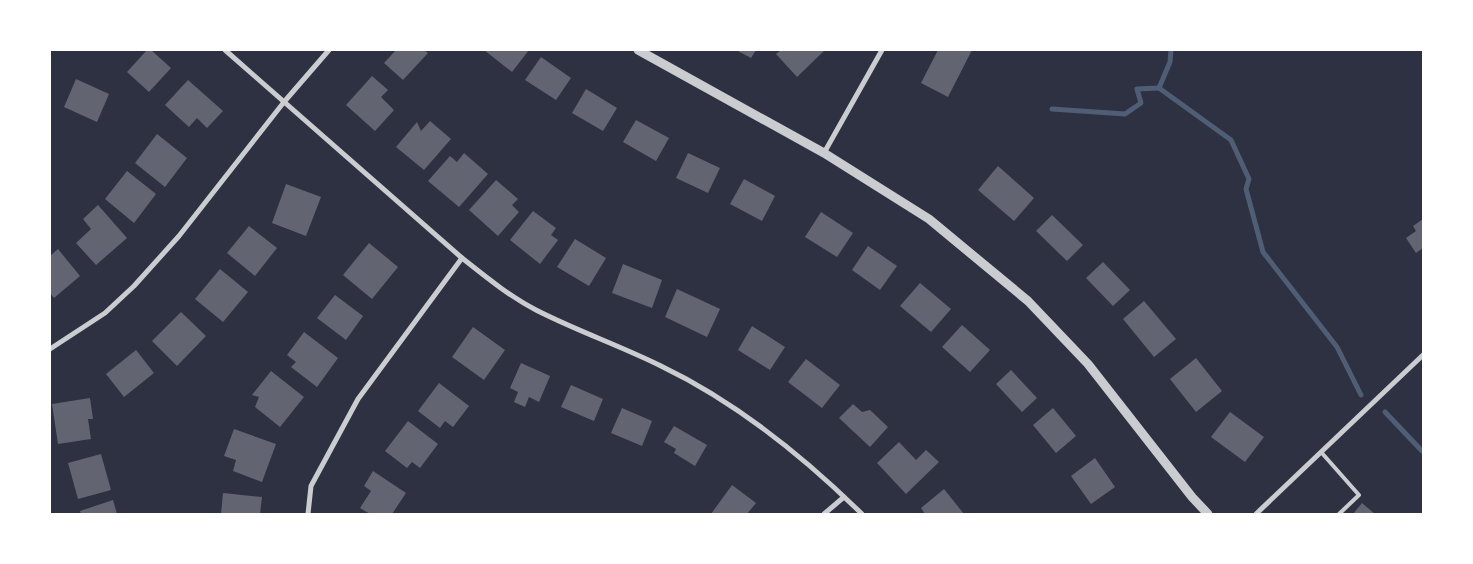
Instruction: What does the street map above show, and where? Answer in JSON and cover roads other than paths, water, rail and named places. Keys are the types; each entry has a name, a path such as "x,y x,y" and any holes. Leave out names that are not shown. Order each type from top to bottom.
{"street":[{"path":"225,50 462,258 502,290 536,310 662,366 718,397 782,442 862,514"},
{"path":"50,349 105,313 134,286 179,236 284,102 329,50"},
{"path":"638,50 824,153 928,219 1028,301 1088,364 1192,497 1208,514"},
{"path":"824,153 882,50"},
{"path":"308,514 311,486 358,399 462,258"},
{"path":"1256,514 1423,355"},
{"path":"824,514 844,497"}],"lane":[{"path":"1321,452 1359,495 1339,514"}],"waterway":[{"path":"1171,50 1170,62 1159,88 1231,140 1249,179 1246,189 1263,252 1337,347 1361,395"},
{"path":"1052,109 1125,114 1141,103 1137,89 1159,88"},
{"path":"1385,412 1423,452"}]}
